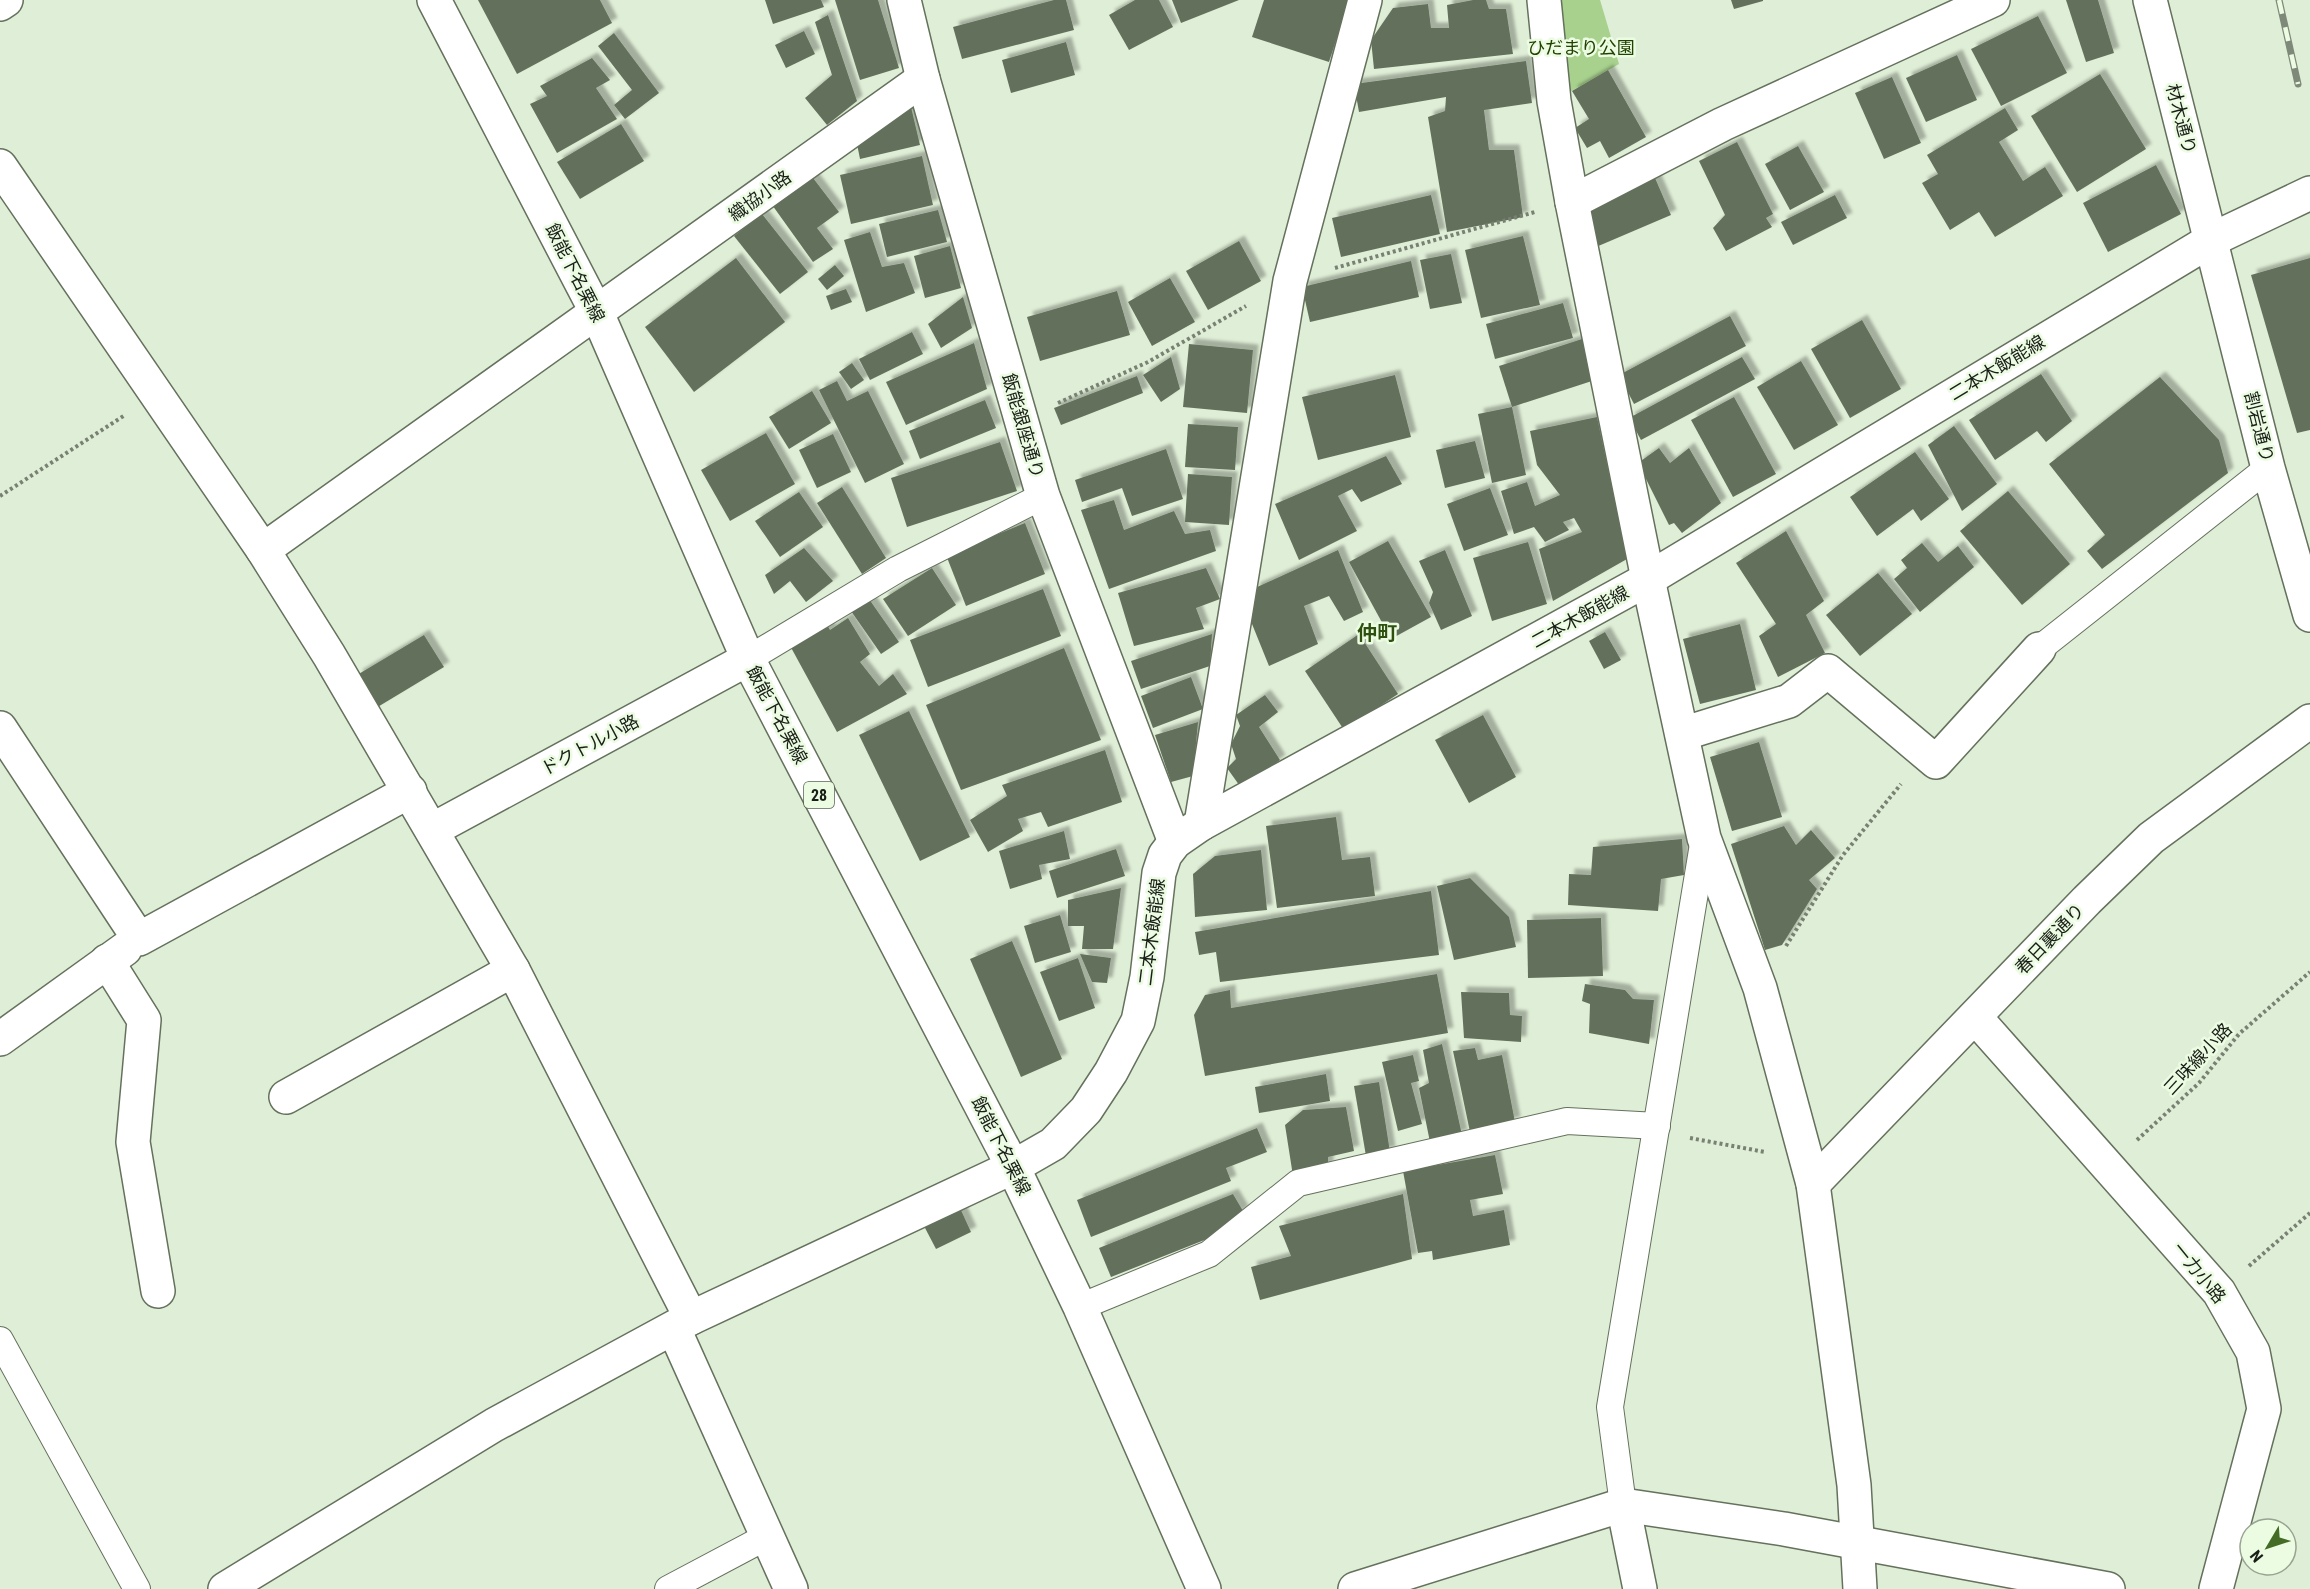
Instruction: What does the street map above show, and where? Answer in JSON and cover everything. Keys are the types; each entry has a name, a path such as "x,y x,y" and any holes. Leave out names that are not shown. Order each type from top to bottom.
{"street":[{"path":"0,4 6,0"},
{"name":"飯能下名栗線","path":"434,0 597,313 748,659 1013,1167 1080,1307 1204,1589"},
{"name":"飯能銀座通り","path":"904,0 923,79 1043,496 1188,833"},
{"path":"1188,833 1290,281 1365,0"},
{"path":"1544,0 1554,100 1572,201 1648,579 1704,838 1760,988 1810,1172 1854,1485 1860,1589"},
{"path":"1572,201 1723,124 1993,0"},
{"name":"材木通り","path":"2150,0 2212,238"},
{"name":"織協小路","path":"263,550 923,79"},
{"path":"0,166 263,550 410,791 513,970 683,1324 791,1589"},
{"name":"二本木飯能線","path":"225,1589 494,1425 683,1324 1013,1167 1053,1144 1086,1110 1111,1072 1138,1021 1147,977 1159,873 1165,855 1188,833 1648,579 2212,238 2310,193"},
{"name":"割岩通り","path":"2212,238 2268,468 2310,615"},
{"path":"1682,734 1789,701 1828,671 1936,762 2039,649"},
{"name":"ドクトル小路","path":"432,830 748,659"},
{"name":"春日裏通り","path":"1810,1172 1975,1017 2087,900 2151,838 2310,721"},
{"path":"0,728 140,939"},
{"path":"0,1039 140,939 410,791"},
{"path":"107,961 144,1020 133,1142 158,1291"},
{"path":"286,1097 513,970"},
{"name":"一力小路","path":"1975,1017 2219,1292 2253,1352 2264,1409 2216,1589"},
{"path":"1623,1504 1640,1589"},
{"path":"1355,1589 1623,1504 1856,1542 2108,1589"}],"lane":[{"path":"2039,649 2268,468"},
{"path":"748,659 898,569 1043,496"},
{"path":"1623,1504 1610,1407 1704,838"},
{"path":"1080,1307 1209,1254 1298,1183 1567,1121 1656,1129"},
{"path":"0,1340 137,1589"},
{"path":"668,1589 768,1536"}],"path":[{"path":"1022,419 1148,362 1290,281 1572,201"},
{"path":"0,496 156,396"},
{"path":"1760,988 1843,855 1927,754"},
{"name":"三味線小路","path":"2108,1167 2199,1083 2239,1034 2310,972"},
{"path":"1656,1129 1810,1172"},
{"path":"2219,1292 2310,1213"}],"green space":[{"name":"ひだまり公園","path":"1544,0 1600,0 1619,64 1554,101"}],"building":[{"path":"478,0 600,0 612,23 517,74"},
{"path":"765,0 821,0 824,7 773,24"},
{"path":"835,0 878,0 899,68 860,80"},
{"path":"1054,0 1066,0 1074,30 962,59 953,27"},
{"path":"1135,0 1159,0 1173,27 1129,50 1109,15"},
{"path":"1172,0 1239,0 1181,23"},
{"path":"1264,0 1349,0 1329,62 1252,37"},
{"path":"1486,0 1489,9 1506,9 1513,54 1374,69 1371,40 1393,8 1428,4 1431,28 1449,28 1447,5"},
{"path":"1731,0 1763,0 1763,1 1734,9"},
{"path":"2066,0 2098,0 2114,53 2086,62"},
{"path":"828,15 857,101 827,125 805,98 832,75 815,22"},
{"path":"2038,16 2067,73 2001,106 1971,49"},
{"path":"804,31 815,54 786,68 775,45"},
{"path":"614,33 659,93 625,119 614,105 632,90 598,46"},
{"path":"1066,42 1075,75 1011,93 1002,60"},
{"path":"1957,55 1977,100 1926,122 1906,78"},
{"path":"592,58 610,80 596,88 617,119 557,153 530,104 547,96 540,86"},
{"path":"1526,61 1532,103 1484,110 1489,150 1514,150 1523,217 1447,232 1428,117 1445,111 1446,97 1359,112 1354,84"},
{"path":"1608,70 1646,137 1609,158 1600,141 1587,148 1575,128 1589,119 1572,91"},
{"path":"2100,74 2146,149 2077,192 2031,116"},
{"path":"1892,77 1921,143 1884,159 1855,93"},
{"path":"911,107 920,145 860,159 855,134"},
{"path":"2005,108 2018,130 1999,142 2023,181 2045,167 2063,196 1995,237 1979,212 1950,230 1922,183 1938,174 1927,155"},
{"path":"621,124 644,161 580,199 557,162"},
{"path":"1737,142 1773,214 1766,218 1772,227 1726,251 1713,228 1725,215 1699,161"},
{"path":"1798,146 1824,192 1790,210 1765,164"},
{"path":"922,156 933,205 851,224 840,175"},
{"path":"2156,165 2181,214 2108,252 2083,203"},
{"path":"810,174 839,212 817,228 833,249 813,262 770,202"},
{"path":"1655,178 1671,215 1596,247 1581,210"},
{"path":"1431,195 1440,234 1341,257 1332,218"},
{"path":"1835,195 1847,218 1793,245 1781,222"},
{"path":"938,210 947,242 887,257 879,224"},
{"path":"762,214 808,272 780,294 734,236"},
{"path":"870,232 882,267 904,263 915,293 866,312 844,240"},
{"path":"1523,236 1540,305 1481,318 1465,250"},
{"path":"1239,241 1261,281 1208,310 1186,271"},
{"path":"950,246 961,288 925,298 914,256"},
{"path":"1451,254 1462,303 1430,309 1420,260"},
{"path":"736,258 785,322 694,392 645,327"},
{"path":"2310,258 2310,430 2297,433 2251,275"},
{"path":"1411,261 1419,297 1310,322 1302,287"},
{"path":"835,265 844,276 827,290 818,279"},
{"path":"1170,278 1195,322 1152,346 1128,302"},
{"path":"846,289 852,302 831,310 826,296"},
{"path":"1117,291 1130,335 1040,361 1027,317"},
{"path":"963,297 972,328 941,348 928,324"},
{"path":"1563,303 1573,338 1495,359 1486,324"},
{"path":"1730,316 1746,346 1634,404 1619,375"},
{"path":"1862,320 1901,389 1850,418 1811,349"},
{"path":"912,332 923,354 870,380 859,359"},
{"path":"1582,339 1595,380 1512,407 1499,366"},
{"path":"974,343 987,389 906,425 886,382"},
{"path":"1189,344 1253,350 1247,413 1183,407"},
{"path":"1171,357 1180,389 1161,402 1143,375"},
{"path":"1742,357 1755,379 1641,440 1629,418"},
{"path":"1801,361 1838,425 1794,450 1757,387"},
{"path":"852,363 864,380 851,389 839,372"},
{"path":"2041,374 2072,421 2046,442 2037,431 1995,460 1969,420"},
{"path":"1395,375 1411,437 1318,460 1302,397"},
{"path":"1137,376 1143,393 1061,425 1054,408"},
{"path":"2160,377 2219,440 2228,473 2102,569 2087,551 2105,535 2049,464"},
{"path":"837,381 847,401 868,391 904,464 865,483 819,390"},
{"path":"812,391 831,423 789,449 769,417"},
{"path":"1734,397 1776,474 1733,497 1691,420"},
{"path":"985,400 996,428 920,459 909,431"},
{"path":"1512,407 1526,475 1492,483 1478,414"},
{"path":"1597,417 1627,559 1553,601 1539,549 1582,532 1574,518 1563,522 1569,530 1545,542 1534,527 1514,534 1501,491 1527,482 1535,506 1560,495 1537,465 1530,431"},
{"path":"1188,424 1238,427 1235,470 1185,467"},
{"path":"1954,426 1997,484 1962,511 1928,445"},
{"path":"766,433 795,484 730,521 701,470"},
{"path":"833,434 851,472 817,488 799,450"},
{"path":"1475,441 1485,478 1445,488 1436,450"},
{"path":"1000,442 1017,491 907,527 891,478"},
{"path":"1659,448 1670,463 1689,448 1721,503 1682,533 1674,523 1669,525 1638,463"},
{"path":"1166,449 1183,499 1132,516 1122,488 1082,502 1075,480"},
{"path":"1915,452 1949,499 1921,521 1913,509 1877,536 1850,497"},
{"path":"1386,456 1402,484 1361,502 1352,489 1338,496 1357,531 1299,560 1275,504"},
{"path":"1188,474 1232,477 1229,525 1185,522"},
{"path":"842,487 886,558 862,574 817,503"},
{"path":"1490,488 1508,535 1464,551 1447,504"},
{"path":"2008,491 2070,564 2022,605 1960,531"},
{"path":"799,492 823,527 780,557 755,521"},
{"path":"1114,500 1124,530 1174,511 1185,534 1210,530 1216,551 1109,589 1081,510"},
{"path":"1025,523 1045,574 966,606 946,555"},
{"path":"1786,531 1824,601 1806,615 1825,653 1778,677 1759,636 1776,624 1736,563"},
{"path":"1388,541 1431,617 1391,639 1349,562"},
{"path":"1528,542 1547,604 1492,621 1473,558"},
{"path":"1922,543 1938,562 1958,546 1974,567 1920,612 1894,579 1907,568 1901,560"},
{"path":"804,548 833,581 806,602 790,581 774,594 765,575"},
{"path":"1338,550 1363,612 1344,621 1329,596 1304,606 1318,644 1269,666 1250,619 1255,588"},
{"path":"1445,550 1472,616 1441,630 1429,603 1433,592 1419,561"},
{"path":"932,568 956,605 908,636 883,599"},
{"path":"1206,568 1220,599 1196,608 1204,629 1134,646 1118,593"},
{"path":"1878,573 1912,614 1860,656 1826,615"},
{"path":"1043,589 1061,636 928,687 910,640"},
{"path":"869,599 899,642 881,654 851,611"},
{"path":"848,618 870,654 860,662 879,686 893,674 907,694 837,732 788,642 825,621 830,630"},
{"path":"1740,624 1756,690 1700,704 1683,639"},
{"path":"1605,632 1621,660 1604,669 1589,641"},
{"path":"1212,634 1210,666 1141,689 1131,661"},
{"path":"1359,634 1398,694 1344,730 1305,671"},
{"path":"424,635 444,667 376,708 357,675"},
{"path":"1064,648 1101,740 961,790 926,705"},
{"path":"1191,677 1203,709 1153,728 1141,696"},
{"path":"1265,695 1278,712 1259,727 1280,760 1242,789 1227,768 1236,759 1231,744 1240,726 1236,715"},
{"path":"909,711 970,837 920,861 859,735"},
{"path":"1483,715 1516,777 1469,803 1435,740"},
{"path":"1198,722 1193,776 1171,782 1155,735"},
{"path":"1759,742 1782,817 1732,831 1710,757"},
{"path":"1105,750 1122,802 1048,827 1041,812 1018,819 1023,831 988,852 970,820 1007,796 1002,785"},
{"path":"1336,817 1342,860 1370,857 1375,896 1277,908 1266,826"},
{"path":"1784,826 1796,845 1811,830 1835,858 1809,880 1817,889 1782,945 1765,950 1731,844"},
{"path":"1064,831 1070,859 1039,865 1042,879 1010,889 999,851"},
{"path":"1682,839 1684,875 1661,879 1658,911 1568,905 1569,874 1591,875 1593,847"},
{"path":"1116,849 1125,876 1057,898 1049,871"},
{"path":"1261,850 1267,910 1195,917 1193,874 1215,856"},
{"path":"1470,878 1509,917 1516,947 1454,960 1437,886"},
{"path":"1121,888 1113,949 1082,949 1084,926 1068,926 1068,900"},
{"path":"1431,891 1439,955 1220,982 1216,952 1199,955 1195,932"},
{"path":"1060,915 1071,952 1035,963 1024,926"},
{"path":"1601,918 1603,976 1528,978 1527,920"},
{"path":"1012,941 1062,1059 1021,1077 970,959"},
{"path":"1080,954 1111,958 1107,983 1092,982"},
{"path":"1078,958 1095,1008 1059,1021 1040,972"},
{"path":"1437,974 1448,1033 1205,1076 1194,1015 1205,995 1230,990 1231,1008"},
{"path":"1585,984 1625,990 1633,999 1654,1000 1649,1044 1589,1033 1590,1004 1582,1001"},
{"path":"1461,992 1509,993 1510,1015 1522,1016 1521,1042 1464,1038"},
{"path":"1442,1044 1462,1135 1430,1142 1419,1088 1429,1083 1423,1050"},
{"path":"1475,1048 1478,1060 1502,1055 1515,1122 1470,1132 1453,1051"},
{"path":"1413,1055 1419,1081 1411,1083 1422,1124 1398,1131 1382,1062"},
{"path":"1326,1074 1330,1101 1259,1113 1255,1087"},
{"path":"1379,1082 1390,1152 1366,1156 1354,1086"},
{"path":"1346,1107 1354,1151 1328,1157 1328,1167 1293,1176 1285,1125 1303,1110"},
{"path":"1257,1128 1267,1152 1226,1168 1231,1181 1091,1237 1077,1200"},
{"path":"1495,1155 1503,1194 1470,1200 1473,1216 1504,1210 1510,1245 1433,1260 1432,1251 1418,1253 1403,1171"},
{"path":"1233,1194 1243,1211 1207,1239 1111,1277 1099,1248"},
{"path":"1403,1194 1412,1259 1260,1300 1251,1267 1291,1256 1279,1226"},
{"path":"960,1208 971,1232 936,1249 924,1226"}],"railway":[{"path":"2279,0 2298,84"}],"district":[{"name":"仲町","path":"1377,633"}]}
